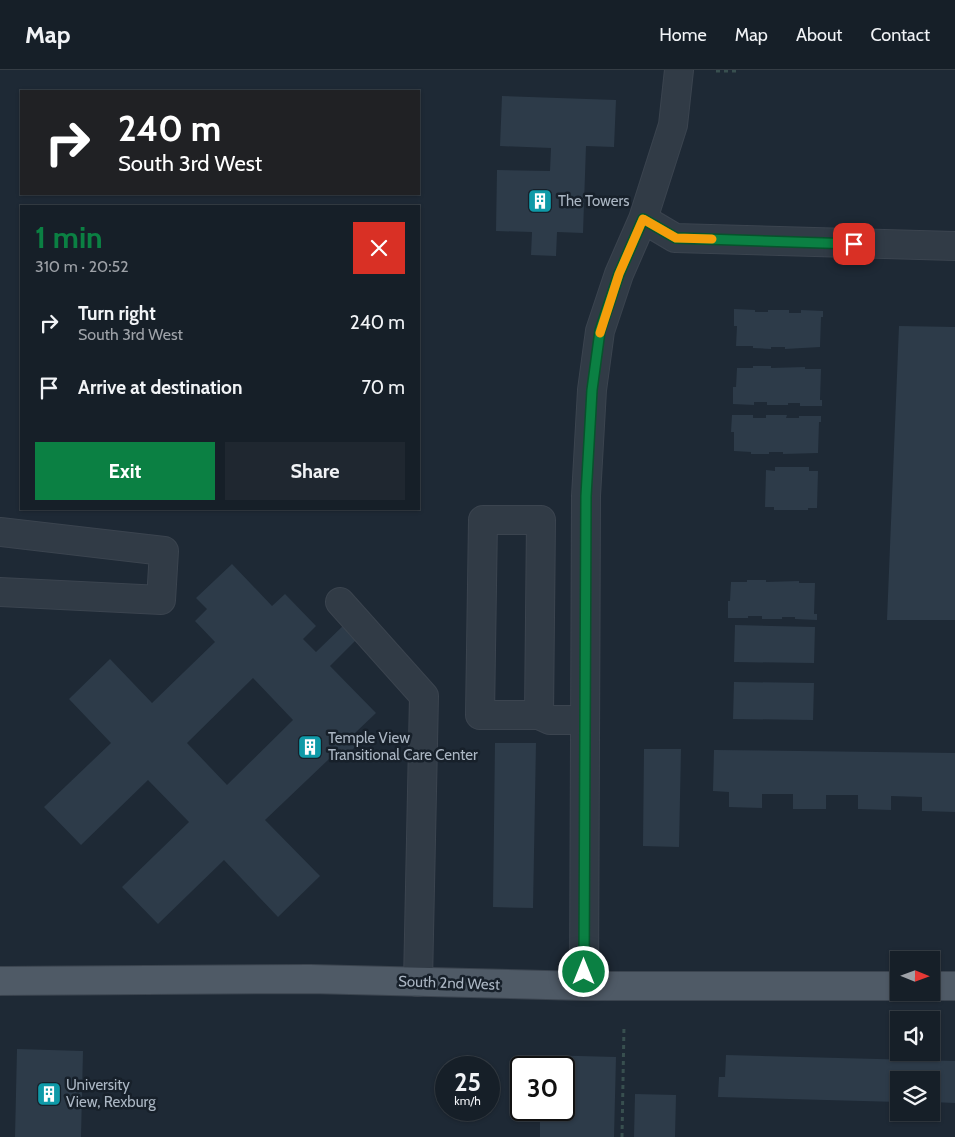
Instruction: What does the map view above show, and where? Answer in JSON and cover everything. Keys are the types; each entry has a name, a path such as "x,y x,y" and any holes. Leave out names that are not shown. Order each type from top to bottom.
{"main road":[{"name":"South 2nd West","path":"0,981 310,979 584,986 890,986"},
{"path":"940,986 955,986"}],"street":[{"path":"584,986 586,496 592,390 600,331 619,274 643,219 673,125 679,70"},
{"path":"643,219 676,238 955,246"},
{"path":"539,715 541,520 483,520 480,715 539,715 550,720 585,720"},
{"path":"0,532 164,551 161,600 0,592"},
{"path":"340,602 424,696 418,982"}],"path":[{"path":"716,71 738,72 738,70"},
{"path":"622,1137 624,1025"}],"building":[{"name":"The Towers","path":"502,96 616,100 614,147 586,146 583,233 557,232 556,256 531,255 532,232 496,231 497,170 550,171 551,148 500,146"},
{"path":"734,309 755,310 755,312 789,310 789,313 801,313 801,310 823,311 820,347 785,349 785,347 771,347 771,349 736,346 737,326 734,326"},
{"path":"899,326 955,327 955,620 887,620"},
{"path":"753,366 821,369 820,400 822,400 822,406 800,406 800,403 767,405 767,402 754,402 754,405 733,404 733,387 736,387 737,368 753,368"},
{"path":"732,415 753,415 753,418 766,418 766,415 787,415 786,418 821,416 821,422 819,422 818,453 783,454 783,452 769,452 769,454 751,454 751,452 734,451 734,432 731,432"},
{"path":"775,467 809,467 809,471 818,471 817,508 808,508 808,510 774,510 774,507 765,507 766,470 775,471"},
{"name":"Temple View Transitional Care Center","path":"232,564 272,606 285,594 316,626 303,639 316,652 347,622 360,636 330,666 376,713 355,733 362,740 346,756 341,751 331,761 329,759 265,820 320,876 278,917 224,860 158,924 122,887 189,822 148,780 81,845 44,807 111,743 69,699 110,659 152,703 215,642 195,621 207,609 196,598","holes":["253,678 293,720 227,785 187,743"]},
{"path":"747,580 815,583 814,614 817,614 817,620 795,619 795,617 762,619 762,616 728,618 731,582 747,582"},
{"path":"735,625 815,627 814,663 734,662"},
{"path":"734,682 814,683 813,720 733,719"},
{"path":"495,743 536,743 533,908 493,907"},
{"path":"644,749 681,749 679,847 643,846"},
{"path":"714,750 955,753 955,812 922,811 922,797 891,796 891,810 858,809 858,795 826,795 826,809 793,809 793,794 762,794 762,808 729,807 729,792 713,791"},
{"name":"University View, Rexburg","path":"17,1049 83,1051 81,1137 15,1137"},
{"path":"542,1055 616,1057 614,1137 540,1137 540,1121 575,1121 575,1056"},
{"path":"726,1055 890,1059 890,1061 955,1061 955,1103 940,1102 940,1071 890,1071 890,1102 718,1097 719,1077 725,1077"},
{"path":"635,1094 676,1095 675,1137 634,1137"}],"slow traffic":[{"path":"600,333 619,274 643,219 676,238 712,239"}],"place":[{"name":"The Towers","path":"540,201"},
{"name":"Temple View Transitional Care Center","path":"310,747"},
{"name":"University View, Rexburg","path":"49,1094"}],"route":[{"path":"584,972 586,496 592,390 600,331 619,274 643,219 676,238 854,244"}]}
